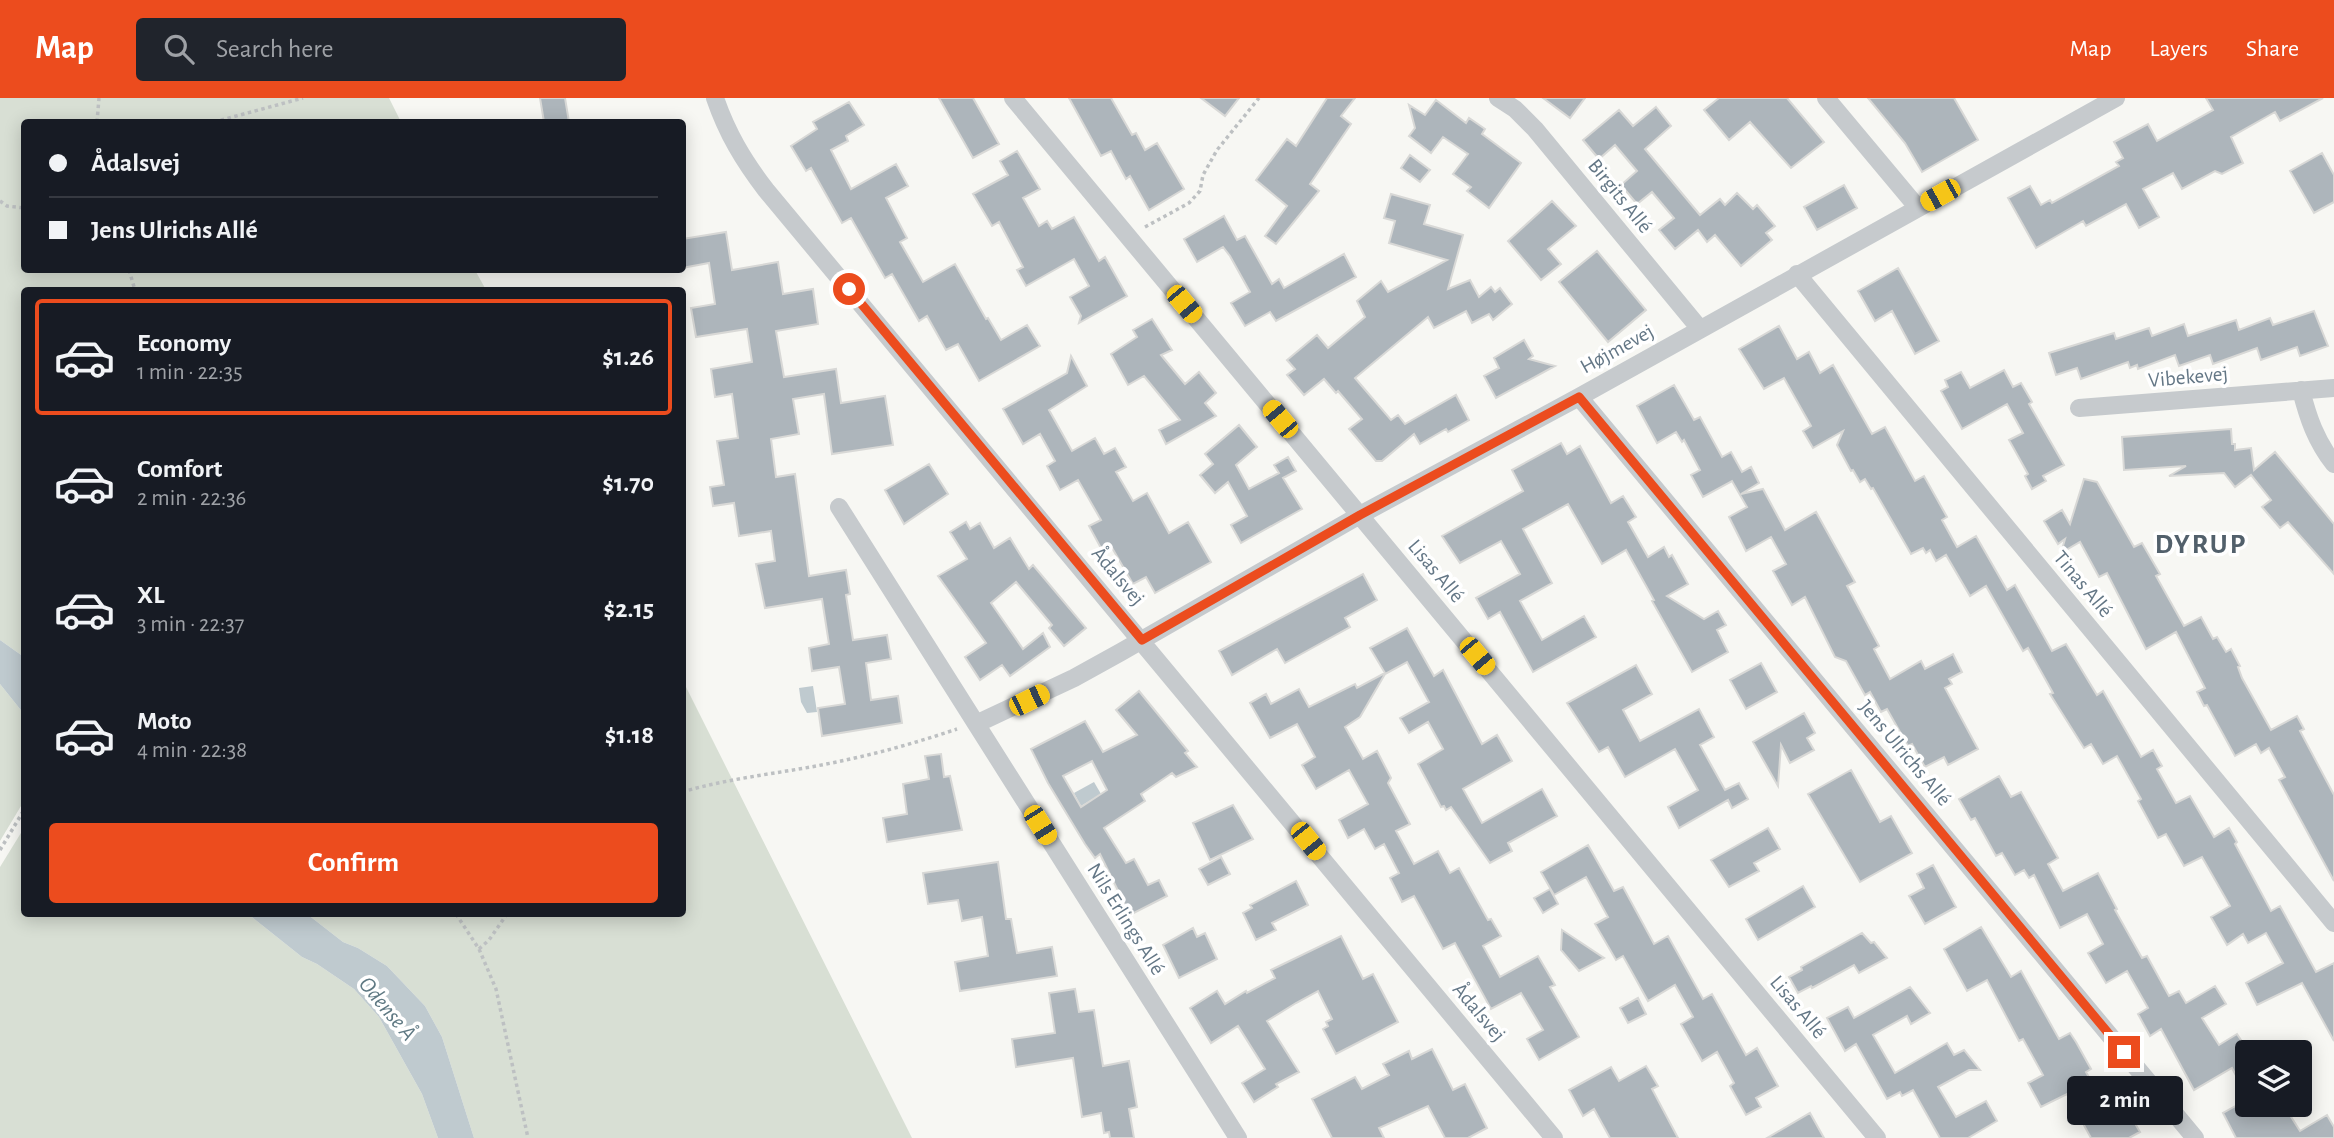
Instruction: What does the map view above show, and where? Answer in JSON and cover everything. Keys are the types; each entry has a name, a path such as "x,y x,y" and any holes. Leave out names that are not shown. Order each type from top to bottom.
{"street":[{"name":"Ådalsvej","path":"715,98 724,125 741,157 766,190 1553,1138"},
{"name":"Lisas Allé","path":"1013,98 1877,1138"},
{"name":"Birgits Allé","path":"1498,98 1515,109 1535,129 1700,329"},
{"path":"1826,98 1918,208"},
{"name":"Højmevej","path":"1142,640 1360,515 1579,397 2116,98"},
{"name":"Tinas Allé","path":"1797,274 2334,923"},
{"name":"Vibekevej","path":"2078,408 2334,388"},
{"path":"2301,390 2309,422 2320,447 2334,464"},
{"name":"Jens Ulrichs Allé","path":"1579,397 2195,1138"},
{"name":"Nils Erlings Allé","path":"839,507 1238,1138"},
{"path":"976,724 1074,678 1142,640"}],"path":[{"path":"97,119 99,98"},
{"path":"225,119 303,98"},
{"path":"1128,236 1189,203 1200,191 1203,175 1217,150 1259,98"},
{"path":"0,201 7,206 21,208"},
{"path":"686,791 713,782 863,757 976,724"},
{"path":"0,850 21,815"},
{"path":"458,917 479,949 496,989 528,1138"},
{"path":"479,949 489,940 505,917"}],"shaded area":[{"path":"0,98 389,98 400,119 21,119 21,273 477,273 484,287 21,287 21,655 0,640"},
{"path":"0,684 21,710 21,806 0,841"},
{"path":"686,687 912,1138 474,1138 442,1037 425,1006 387,966 343,942 311,917 686,917"},
{"path":"21,833 21,917 252,917 302,957 354,989 379,1017 422,1094 438,1138 0,1138 0,867"}],"water":[{"path":"0,640 21,655 21,710 0,684"},
{"path":"813,686 817,712 807,713 801,702 799,688"},
{"path":"1094,782 1101,794 1081,806 1074,793"},
{"name":"Odense Å","path":"252,917 311,917 343,942 387,966 425,1006 442,1037 474,1138 438,1138 422,1094 379,1017 354,989 302,957"}],"building":[{"path":"540,98 565,98 568,119 544,119"},
{"path":"939,98 973,98 999,144 973,158"},
{"path":"1069,98 1111,98 1132,135 1136,133 1145,150 1157,143 1184,189 1149,210 1130,176 1126,179 1111,151 1101,156"},
{"path":"1201,98 1239,98 1225,116"},
{"path":"1327,98 1355,98 1341,116 1351,124 1310,184 1319,191 1276,244 1265,236 1287,206 1256,180 1287,139 1296,146"},
{"path":"1543,98 1585,98 1570,118"},
{"path":"1719,98 1787,98 1824,142 1791,168 1750,122 1729,140 1704,110"},
{"path":"1868,98 1954,98 1978,140 1922,172 1905,143"},
{"path":"2206,98 2323,98 2280,121 2275,112 2231,137 2243,163 2222,174 2215,171 2182,189 2173,173 2143,189 2159,217 2139,228 2126,204 2086,226 2083,221 2036,248 2008,198 2030,186 2041,205 2050,200 2052,203 2119,166 2116,162 2123,158 2114,142 2148,124 2157,141 2213,110"},
{"path":"1436,100 1466,123 1469,118 1485,129 1482,134 1521,163 1489,208 1467,191 1471,187 1453,174 1468,154 1443,137 1431,153 1409,136 1415,128 1409,105 1425,115"},
{"path":"849,102 864,125 846,136 848,141 831,150 851,189 896,164 908,186 886,198 907,238 900,242 923,282 955,264 1001,340 1027,325 1040,346 979,381 958,344 946,350 927,316 919,321 892,274 885,278 851,218 842,223 811,168 806,171 791,146 817,129 813,122"},
{"path":"1656,107 1671,126 1645,149 1700,215 1720,199 1725,205 1737,193 1753,209 1757,205 1775,226 1766,233 1772,240 1741,266 1715,235 1707,242 1698,230 1675,249 1659,230 1674,218 1652,192 1637,204 1621,185 1637,171 1615,145 1599,159 1583,140 1619,110 1633,126"},
{"path":"1017,151 1040,189 1023,198 1039,226 1047,221 1052,229 1074,217 1099,261 1105,257 1127,296 1079,323 1081,316 1070,297 1089,286 1074,259 1026,286 1017,270 1023,267 999,222 992,226 973,194 1008,175 1000,161"},
{"path":"2322,153 2334,175 2334,202 2314,213 2290,171"},
{"path":"1410,155 1430,170 1420,182 1401,168"},
{"path":"1844,185 1857,208 1817,230 1804,207"},
{"path":"1391,194 1430,205 1424,224 1463,235 1448,289 1470,280 1479,297 1491,287 1495,292 1500,288 1512,304 1493,320 1489,314 1472,323 1466,311 1434,328 1428,317 1355,378 1391,420 1398,415 1405,424 1456,395 1469,420 1420,444 1414,434 1382,461 1376,461 1349,429 1362,419 1338,391 1336,393 1324,379 1304,395 1287,375 1295,369 1287,360 1317,335 1328,348 1365,317 1357,301 1381,281 1388,292 1447,260 1389,243 1395,221 1384,218"},
{"path":"1552,201 1576,226 1548,249 1561,264 1541,280 1508,241"},
{"path":"1224,216 1237,240 1245,236 1272,284 1279,279 1284,288 1344,254 1356,277 1276,321 1270,312 1245,326 1231,303 1250,292 1230,256 1223,247 1197,262 1184,239"},
{"path":"726,232 732,270 778,262 783,294 813,289 818,324 776,331 784,377 836,369 841,403 885,396 893,445 832,454 824,394 793,399 799,434 771,439 776,477 795,474 809,576 846,570 850,594 846,595 853,640 887,635 891,659 866,663 871,700 898,696 902,723 822,736 818,708 845,704 839,667 812,671 809,648 829,644 822,599 765,608 756,564 775,561 771,531 739,536 734,503 713,506 710,487 724,485 717,441 738,438 732,394 715,397 711,369 752,362 747,329 696,337 691,308 715,304 709,263 686,267 686,238"},
{"path":"1597,251 1646,310 1608,342 1559,282"},
{"path":"1898,268 1939,341 1915,354 1892,311 1875,321 1858,291"},
{"path":"2314,311 2328,346 2300,356 2297,347 2261,360 2257,348 2213,364 2210,355 2179,366 2175,355 2138,369 2137,365 2130,368 2128,362 2081,379 2077,368 2056,375 2049,353 2114,333 2116,339 2149,328 2152,336 2184,324 2188,336 2236,320 2239,330 2270,318 2273,325"},
{"path":"1152,319 1172,350 1161,355 1185,384 1199,372 1216,393 1205,403 1216,416 1166,444 1159,430 1180,420 1144,376 1128,385 1111,354 1137,337 1133,330"},
{"path":"1779,326 1797,359 1809,352 1820,373 1833,365 1872,434 1885,427 1915,481 1924,476 1947,517 1942,520 1957,547 1976,536 2007,590 2015,585 2052,651 2066,644 2097,695 2103,691 2141,757 2153,750 2162,766 2157,769 2176,803 2190,796 2214,837 2229,828 2271,911 2280,906 2316,972 2334,963 2334,1041 2302,983 2257,1005 2246,983 2283,963 2266,933 2248,943 2243,934 2227,945 2211,917 2230,906 2202,857 2184,866 2166,834 2158,838 2138,801 2141,799 2117,756 2103,764 2091,744 2084,748 2050,694 2053,693 2028,648 2023,651 1986,586 1970,596 1946,555 1936,561 1930,550 1926,553 1923,548 1911,554 1873,488 1871,489 1865,479 1860,482 1853,470 1851,471 1837,445 1843,431 1813,448 1803,431 1811,426 1784,378 1764,389 1739,349"},
{"path":"1524,340 1533,356 1529,359 1555,366 1496,398 1484,376 1499,368 1494,358"},
{"path":"1071,356 1087,386 1049,410 1072,451 1095,438 1104,454 1115,448 1126,467 1116,472 1133,501 1147,493 1169,533 1188,522 1211,562 1155,593 1146,577 1133,584 1111,546 1102,550 1089,526 1101,520 1078,480 1060,490 1047,466 1055,461 1040,434 1023,444 1003,409 1067,373"},
{"path":"2004,370 2013,387 2021,383 2032,402 2029,404 2064,465 2043,476 2046,481 2032,489 2025,476 2028,474 2009,440 2023,433 2007,404 1962,429 1941,391 1948,387 1945,380 1961,372 1970,388"},
{"path":"1674,385 1694,420 1700,417 1722,457 1731,452 1742,472 1751,467 1759,483 1741,494 1763,489 1785,530 1816,512 1855,582 1847,586 1879,646 1874,649 1890,679 1921,661 1925,669 1953,654 1962,672 1949,679 1952,684 1945,688 1978,749 1948,765 1944,757 1925,767 1912,744 1908,746 1887,709 1881,712 1870,692 1865,695 1846,661 1835,657 1805,597 1792,605 1773,571 1786,564 1771,537 1746,551 1729,517 1747,507 1732,481 1703,497 1691,475 1700,470 1684,440 1682,442 1676,432 1657,443 1637,406"},
{"path":"1239,425 1257,447 1236,465 1249,489 1279,473 1274,465 1288,457 1296,471 1283,478 1302,509 1241,543 1231,525 1247,516 1228,482 1215,493 1200,475 1213,464 1205,454"},
{"path":"2231,429 2235,450 2251,448 2254,470 2275,452 2334,524 2334,574 2288,522 2280,528 2262,507 2271,500 2251,475 2235,487 2224,473 2169,476 2186,466 2124,470 2122,437"},
{"path":"1561,443 1567,454 1580,446 1611,503 1623,496 1636,517 1628,522 1648,557 1664,547 1669,557 1672,555 1688,584 1667,596 1704,619 1718,611 1726,625 1717,630 1728,652 1692,672 1626,550 1602,564 1568,504 1523,529 1552,583 1520,601 1542,640 1584,616 1596,637 1533,672 1500,612 1488,619 1476,598 1520,574 1501,541 1460,563 1442,536 1523,491 1512,470"},
{"path":"929,464 948,494 904,524 885,490"},
{"path":"2084,479 2097,482 2134,547 2142,543 2160,574 2156,576 2184,626 2201,617 2213,639 2217,637 2226,652 2231,649 2240,666 2238,667 2242,678 2271,730 2297,716 2304,729 2300,731 2334,795 2334,881 2279,780 2285,777 2269,748 2261,753 2256,744 2235,756 2197,692 2205,688 2176,632 2146,649 2107,573 2099,577 2080,542 2061,553 2065,539 2058,544 2044,521 2062,510 2070,524"},
{"path":"966,522 970,529 980,523 994,548 1010,538 1029,569 1033,565 1086,628 1064,646 1049,628 1052,625 1016,582 991,603 1023,649 1043,633 1050,647 1010,676 1002,665 980,680 965,657 986,643 938,576 967,559 950,532"},
{"path":"1363,574 1377,600 1345,618 1350,627 1285,663 1277,649 1232,675 1219,651"},
{"path":"1407,628 1434,676 1443,670 1482,744 1497,735 1512,761 1463,789 1482,823 1542,789 1557,816 1508,843 1512,851 1490,863 1451,807 1446,810 1444,806 1441,807 1418,764 1443,749 1428,722 1409,733 1400,718 1429,702 1407,662 1385,674 1360,717 1345,727 1363,759 1377,751 1391,778 1388,783 1410,824 1396,831 1414,864 1438,851 1450,873 1459,868 1488,920 1491,919 1501,936 1483,946 1500,977 1538,956 1555,985 1550,987 1579,1037 1539,1060 1527,1039 1543,1030 1521,993 1491,1009 1455,943 1443,949 1414,896 1402,902 1390,878 1399,873 1384,844 1375,849 1364,829 1348,838 1339,820 1368,804 1349,770 1316,789 1302,765 1315,757 1297,724 1270,738 1250,703 1266,694 1271,704 1299,689 1309,707 1355,684 1357,688 1385,673 1370,648"},
{"path":"1761,663 1777,692 1746,709 1730,680"},
{"path":"1636,665 1652,694 1623,710 1640,741 1699,709 1714,737 1700,745 1725,790 1739,783 1748,799 1732,808 1728,800 1679,828 1668,807 1698,790 1675,749 1625,777 1608,747 1599,752 1567,703"},
{"path":"1139,691 1188,751 1185,753 1197,767 1176,777 1172,773 1141,794 1145,801 1104,828 1126,863 1134,859 1148,885 1159,880 1167,896 1130,915 1100,854 1095,858 1085,844 1031,749 1085,721 1103,752 1137,735 1116,710","holes":["1092,761 1107,790 1081,807 1063,776"]},
{"path":"1804,713 1815,733 1807,738 1814,750 1790,763 1781,745 1778,786 1753,742"},
{"path":"941,754 944,777 950,776 962,830 887,842 883,818 907,814 903,784 929,779 925,756"},
{"path":"1851,770 1880,822 1891,816 1912,853 1860,882 1808,794"},
{"path":"1999,776 2011,797 2021,792 2058,858 2048,864 2063,891 2098,873 2142,958 2147,956 2169,996 2179,991 2186,1003 2215,986 2226,1004 2202,1018 2219,1045 2237,1034 2241,1040 2235,1040 2235,1074 2232,1068 2194,1090 2161,1029 2150,1036 2138,1014 2148,1008 2127,971 2106,983 2088,953 2103,944 2087,914 2060,928 2034,875 2029,878 2024,870 2015,875 2002,853 1996,856 1975,818 1971,820 1959,799"},
{"path":"1233,805 1253,839 1210,860 1193,823"},
{"path":"1768,828 1780,849 1754,863 1759,871 1729,887 1711,860"},
{"path":"1588,845 1614,891 1623,887 1654,944 1668,936 1703,999 1712,994 1746,1055 1757,1048 1778,1086 1756,1098 1761,1107 1746,1115 1730,1086 1734,1083 1717,1052 1702,1061 1681,1024 1693,1017 1675,985 1648,1001 1623,956 1616,960 1595,924 1608,917 1586,877 1554,895 1541,872"},
{"path":"1221,857 1230,874 1208,885 1199,869"},
{"path":"998,862 1006,919 1011,919 1017,953 1052,947 1057,976 960,991 955,962 988,956 982,917 962,921 958,900 928,904 923,873"},
{"path":"1933,865 1956,907 1925,924 1909,896 1924,888 1917,874"},
{"path":"1296,881 1308,905 1272,923 1276,930 1256,940 1243,913 1252,908 1250,905"},
{"path":"1803,886 1815,907 1758,940 1746,919"},
{"path":"1550,889 1558,904 1543,913 1534,898"},
{"path":"1981,927 2011,977 2021,971 2059,1039 2070,1033 2091,1069 2086,1072 2103,1102 2118,1094 2140,1132 2129,1138 2091,1138 2067,1094 2041,1107 2028,1083 2043,1075 2023,1039 2019,1041 1987,980 1967,991 1944,949"},
{"path":"1193,928 1197,937 1205,933 1217,959 1179,978 1163,945"},
{"path":"1562,930 1604,958 1579,971 1561,950"},
{"path":"1862,933 1871,943 1874,942 1887,958 1859,973 1854,965 1798,993 1789,977 1802,970 1801,967"},
{"path":"1341,936 1363,979 1373,974 1398,1022 1336,1054 1323,1029 1328,1026 1326,1022 1332,1019 1318,991 1296,1003 1267,1021 1299,1072 1276,1084 1278,1087 1254,1102 1242,1083 1265,1069 1238,1026 1211,1043 1190,1008 1217,991 1225,1004 1275,978 1271,970"},
{"path":"1910,987 1930,1013 1911,1024 1907,1016 1873,1035 1895,1073 1947,1043 1954,1055 1964,1050 1980,1070 1969,1070 1938,1087 1956,1117 1986,1101 1997,1121 1968,1138 1940,1138 1913,1090 1902,1096 1900,1092 1887,1099 1856,1044 1845,1051 1827,1018 1848,1007 1854,1018"},
{"path":"1075,989 1079,1012 1094,1010 1103,1066 1129,1061 1137,1107 1129,1109 1134,1138 1110,1138 1109,1132 1104,1133 1101,1113 1082,1117 1073,1058 1016,1067 1012,1039 1055,1033 1049,993"},
{"path":"1638,998 1646,1014 1628,1023 1620,1008"},
{"path":"1432,1049 1453,1090 1465,1084 1487,1128 1468,1138 1445,1138 1428,1106 1379,1128 1384,1138 1332,1138 1312,1099 1355,1077 1362,1089 1389,1075 1383,1064 1409,1051 1412,1059"},
{"path":"1646,1066 1658,1086 1652,1089 1678,1138 1610,1138 1594,1109 1583,1116 1569,1090 1611,1067 1619,1081"},
{"path":"2235,1106 2235,1117 2291,1117 2300,1131 2327,1115 2334,1127 2334,1138 2236,1138 2223,1113"},
{"path":"1810,1113 1824,1138 1767,1138"}],"district":[{"name":"DYRUP","path":"2201,545"}],"route":[{"path":"849,289 1142,640 1360,515 1579,397 2124,1052"}]}
